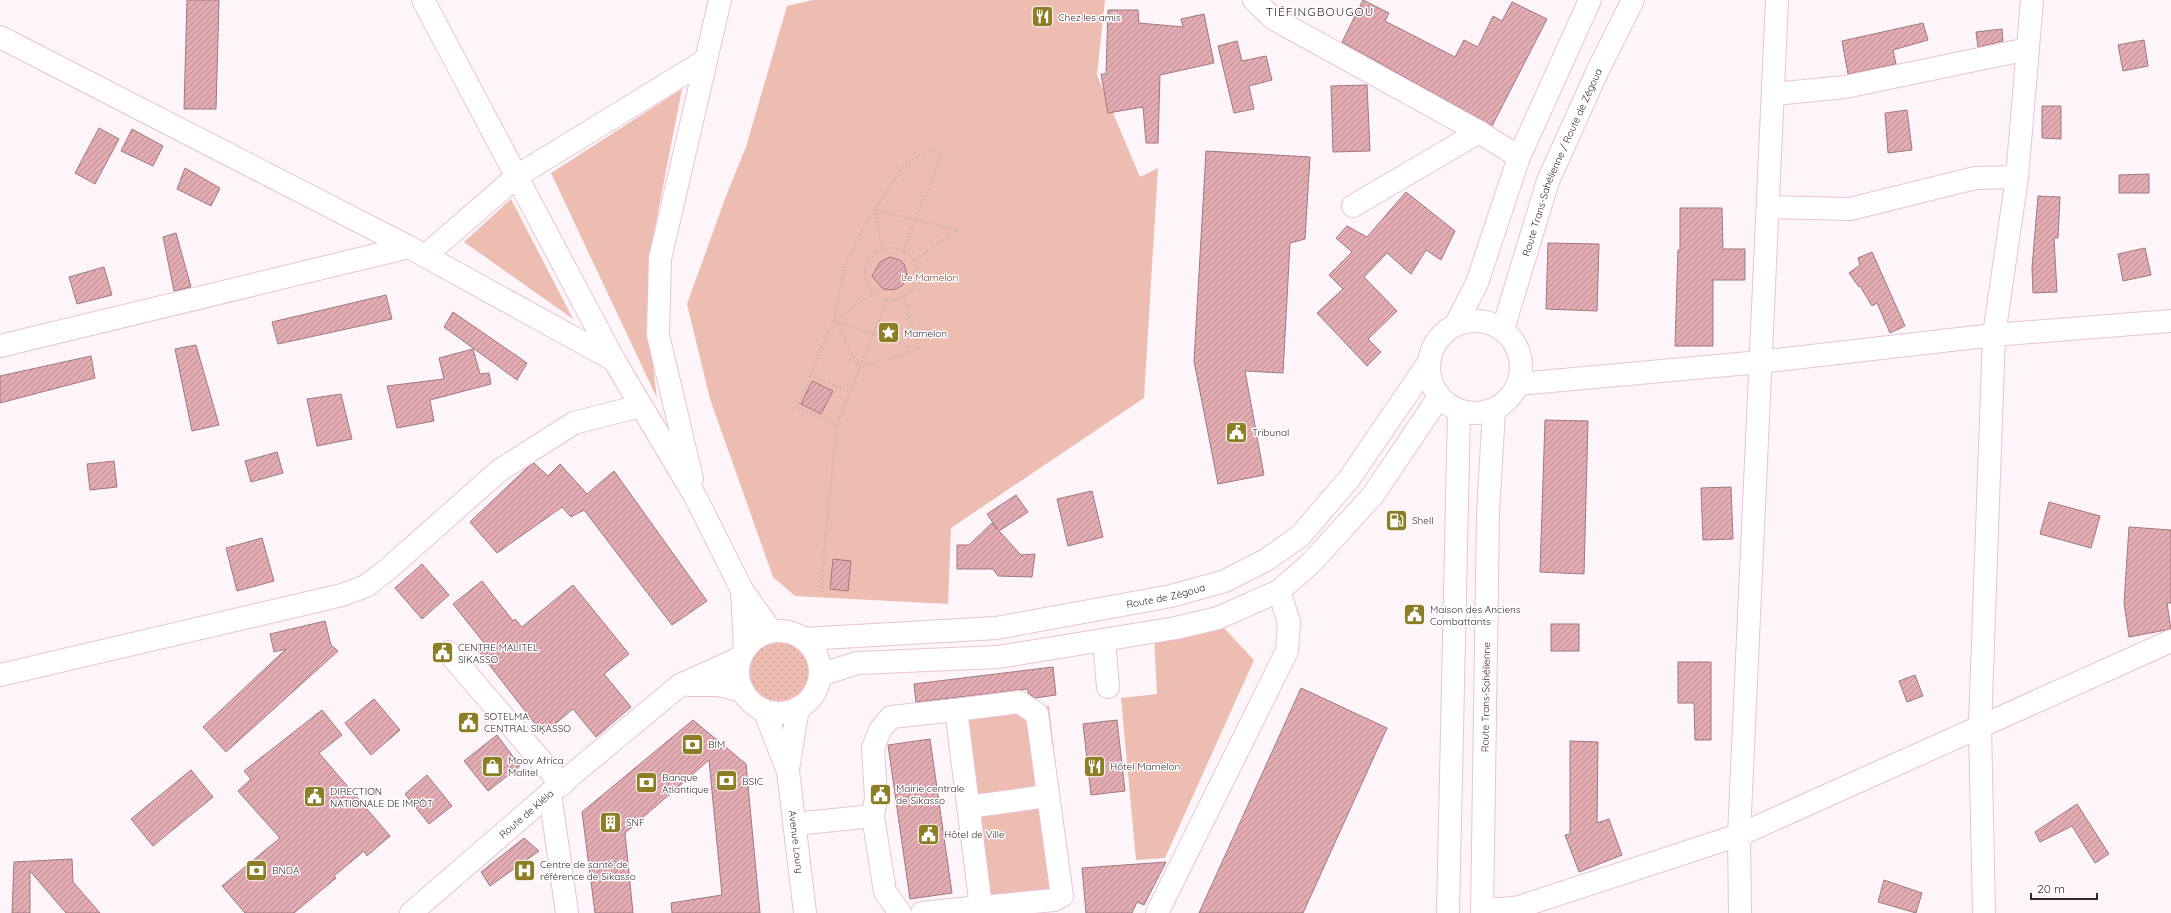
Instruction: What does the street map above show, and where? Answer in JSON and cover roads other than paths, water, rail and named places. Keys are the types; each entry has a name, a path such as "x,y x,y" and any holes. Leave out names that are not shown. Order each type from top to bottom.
{"main road":[{"path":"423,0 518,176 614,360 696,498 742,590 772,631"},
{"path":"696,498 658,335 660,258 720,0"},
{"path":"1254,0 1274,19 1479,132 1519,157"},
{"path":"1456,324 1477,283 1519,157 1590,0"},
{"name":"Route Trans-Sahélienne / Route de Zégoua","path":"1503,329 1548,181 1598,70 1633,0"},
{"path":"1740,913 1739,835 1778,0"},
{"path":"1984,913 1980,726 1994,335 2017,177 2032,0"},
{"path":"0,37 417,252 614,360"},
{"path":"1774,94 1845,87 2028,49"},
{"path":"0,346 417,252 518,176 706,60"},
{"path":"1353,206 1479,132"},
{"path":"1769,207 1850,209 1975,178 2017,177"},
{"path":"1468,321 1492,323 1503,329 1512,338 1520,354 1522,372 1519,384 1509,399 1494,410 1470,414 1459,411 1439,397 1431,381 1429,362 1432,350 1446,331 1456,324 1468,321"},
{"path":"1519,384 1760,362 1994,335 2171,321"},
{"name":"Route de Zégoua","path":"804,639 996,628 1171,596 1225,581 1266,560 1300,536 1350,479 1429,362"},
{"path":"820,675 857,663 998,657 1176,628 1218,618 1279,591 1311,563 1373,495 1439,397"},
{"path":"0,675 342,595 366,586 388,569 500,470 574,423 640,406"},
{"name":"Route Trans-Sahélienne","path":"1482,911 1488,513 1494,410"},
{"path":"1448,913 1459,411"},
{"path":"742,590 743,654 738,675 743,691 756,705 764,710 781,712 798,708 805,704 815,691 820,675 816,655 804,639 794,633 772,631 761,634 743,654"},
{"path":"1157,913 1287,651 1289,622 1279,591"},
{"path":"1104,640 1108,687"},
{"path":"1482,911 1516,908 1739,835 2171,641"},
{"path":"448,652 556,789 567,913"},
{"name":"Route de Kléla","path":"411,913 680,685 743,654"},
{"path":"680,685 719,685 743,691"},
{"path":"900,913 885,892 873,816 876,798 873,748 880,730 891,718 1019,702 1037,714 1062,896 1054,900 922,913"},
{"path":"788,770 798,708"},
{"path":"764,710 788,770"},
{"path":"956,710 981,907"},
{"name":"Avenue Loury","path":"788,770 806,913"},
{"path":"968,807 1048,796"},
{"path":"795,824 873,816"}],"place":[{"name":"Chez les amis","path":"1042,17"},
{"name":"Mamelon","path":"889,333"},
{"name":"Tribunal","path":"1237,432"},
{"name":"Shell","path":"1397,520"},
{"name":"Maison des Anciens Combattants","path":"1415,615"},
{"name":"CENTRE MALITEL SIKASSO","path":"443,653"},
{"name":"SOTELMA CENTRAL SIKASSO","path":"469,722"},
{"name":"BIM","path":"692,744"},
{"name":"Moov Africa Malitel","path":"493,766"},
{"name":"Hôtel Mamelon","path":"1095,766"},
{"name":"BSIC","path":"726,781"},
{"name":"Banque Atlantique","path":"647,783"},
{"name":"Mairie centrale de Sikasso","path":"881,794"},
{"name":"DIRECTION NATIONALE DE IMPÔT","path":"314,797"},
{"name":"SNF","path":"610,822"},
{"name":"Hôtel de Ville","path":"928,834"},
{"name":"BNDA","path":"256,870"},
{"name":"Centre de santé de référence de Sikasso","path":"525,870"}],"district":[{"name":"TIÉFINGBOUGOU","path":"1320,12"}],"park label":[{"name":"Le Mamelon","path":"930,277"}]}
